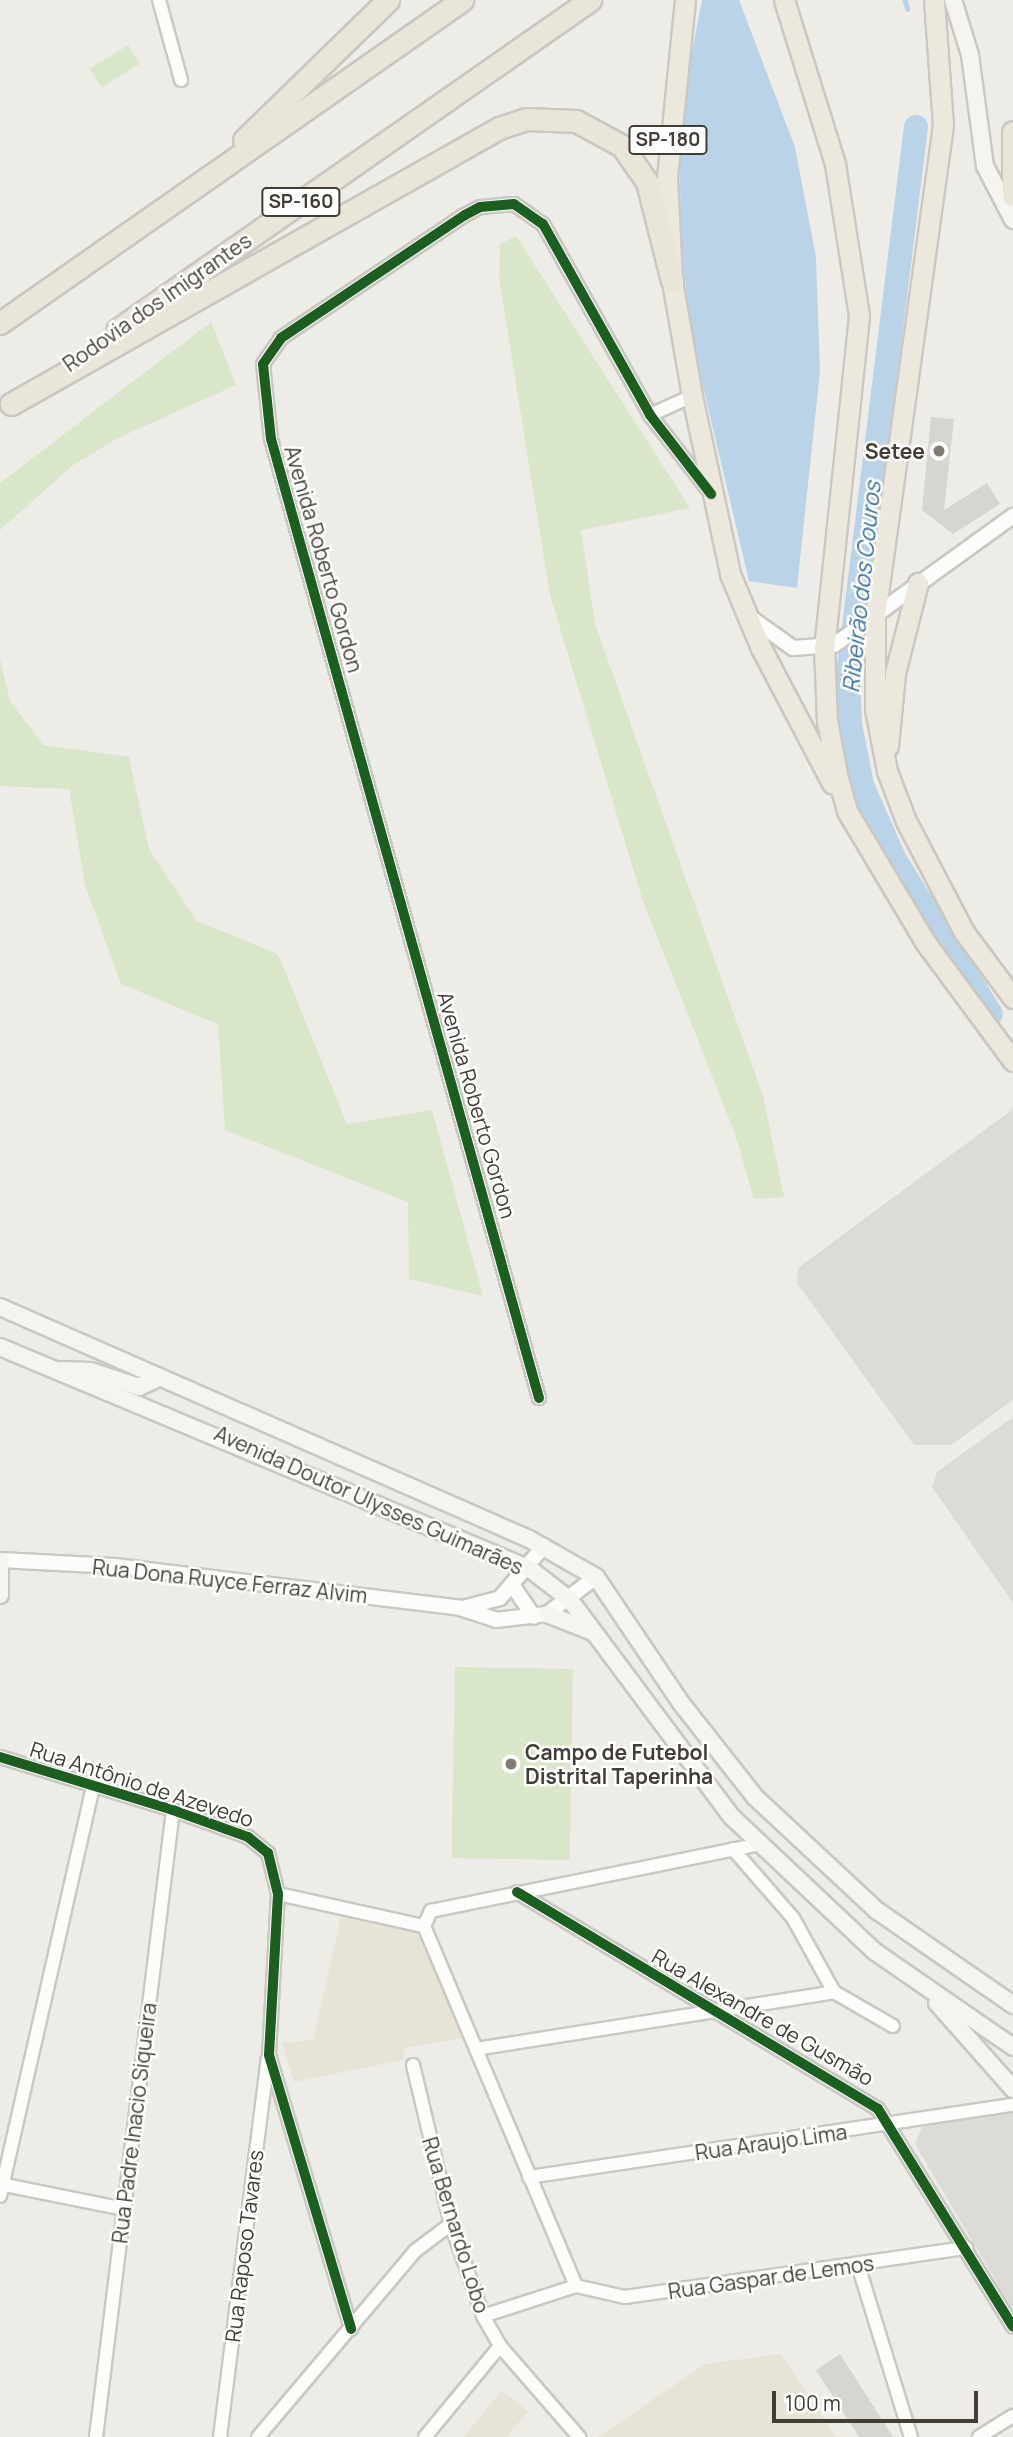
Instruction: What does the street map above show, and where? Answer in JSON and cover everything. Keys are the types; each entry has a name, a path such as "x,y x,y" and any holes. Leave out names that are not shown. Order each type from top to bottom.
{"highway":[{"path":"192,189 388,0"},
{"path":"0,323 462,0"},
{"name":"Rodovia dos Imigrantes","path":"6,407 590,0"},
{"name":"SP-180","path":"685,0 668,145 673,281 712,494 744,613"},
{"path":"784,0 838,177 859,316 829,646 827,721 847,811"},
{"path":"933,0 943,125 872,621 875,709 887,771 933,877 1013,998"},
{"path":"6,407 499,128 526,119 576,121 622,146 647,182 673,281"},
{"path":"1013,132 1013,195"},
{"path":"887,771 895,673 918,583"},
{"path":"744,613 847,811 932,953 1013,1062"}],"main road":[{"path":"953,0 970,55 985,166 1013,220"},
{"name":"Avenida Doutor Ulysses Guimarães","path":"0,1307 544,1546 596,1577 681,1703 762,1804 876,1910 1013,2005"},
{"name":"Avenida Doutor Ulysses Guimarães","path":"0,1347 206,1429 530,1569 570,1600 704,1785 761,1844 874,1951 1013,2047"},
{"path":"53,1370 91,1371 139,1387 158,1378"},
{"path":"0,1561 0,1595"},
{"path":"541,1615 593,1632"},
{"path":"922,1986 1013,2089"}],"street":[{"path":"159,0 181,80"},
{"name":"Avenida Roberto Gordon","path":"539,1398 271,439 261,381 271,350 309,317 465,215 480,207 514,204 543,224 650,415 712,494"},
{"path":"650,415 692,396"},
{"path":"744,613 774,639 793,648 829,646 872,621 918,583 1013,516"},
{"name":"Rua Dona Ruyce Ferraz Alvim","path":"460,1608 491,1603 530,1569 544,1546"},
{"name":"Rua Dona Ruyce Ferraz Alvim","path":"0,1561 115,1566 460,1608 496,1620 541,1615 570,1600 596,1577"},
{"path":"513,1586 541,1615"},
{"name":"Rua Antônio de Azevedo","path":"0,1757 173,1810 259,1843 273,1866 278,1894 268,2055"},
{"path":"93,1786 1,2188 124,2209"},
{"name":"Rua Padre Inacio Siqueira","path":"96,2437 173,1810"},
{"path":"483,2316 576,2286 424,1926 431,1911 761,1844"},
{"path":"733,1849 793,1918 834,1992 893,2026"},
{"name":"Rua Alexandre de Gusmão","path":"517,1892 712,2011 862,2096 893,2124 1013,2327"},
{"path":"278,1894 424,1926"},
{"path":"476,2049 834,1992"},
{"path":"268,2055 351,2329"},
{"name":"Rua Raposo Tavares","path":"220,2437 268,2055"},
{"name":"Rua Bernardo Lobo","path":"413,2065 451,2224 483,2316 500,2346 579,2437"},
{"name":"Rua Araujo Lima","path":"530,2177 1013,2105"},
{"path":"258,2437 415,2251 451,2224"},
{"name":"Rua Gaspar de Lemos","path":"576,2286 625,2297 967,2248"},
{"path":"858,2264 911,2437"},
{"path":"425,2437 500,2346"},
{"path":"979,2437 1013,2416"}],"shaded area":[{"path":"1013,1109 1013,1400 951,1445 914,1445 797,1283 798,1268"},
{"path":"1013,1417 1013,1603 932,1487 937,1472"},
{"path":"341,1917 417,1931 464,2038 404,2048 403,2060 294,2082 282,2043 313,2040"},
{"path":"1013,2111 1013,2310 915,2144 922,2127"},
{"path":"781,2354 836,2437 598,2437 705,2364"},
{"path":"502,2390 528,2412 506,2437 463,2437"}],"green space":[{"path":"128,45 140,64 101,88 90,69"},
{"path":"516,236 690,508 581,530 595,624 763,1096 784,1197 754,1199 735,1134 643,901 550,595 499,278 500,244"},
{"path":"211,322 236,385 118,438 73,465 0,530 0,483"},
{"path":"0,659 10,701 43,745 129,757 149,849 197,921 278,954 347,1124 432,1110 483,1296 409,1279 408,1202 225,1130 218,1024 121,984 85,885 69,789 0,786"},
{"name":"Campo de Futebol Distrital Taperinha","path":"455,1667 573,1669 570,1860 452,1858"}],"water":[{"path":"702,0 739,0 795,147 816,257 820,371 797,588 749,581 692,340 681,245 679,119"}],"building":[{"name":"Setee","path":"931,417 954,419 944,510 987,483 1000,504 953,534 922,510"},
{"path":"840,2354 893,2437 859,2437 816,2370"}],"waterway":[{"name":"Ribeirão dos Couros","path":"905,0 908,9"},
{"name":"Ribeirão dos Couros","path":"916,127 848,675 850,724 862,785 895,860 991,1014"}],"cycle path":[{"path":"539,1398 271,439 263,364 281,338 465,215 480,207 514,204 543,224 650,415 711,494"},
{"path":"0,1757 173,1810 248,1837 268,1853 278,1894 269,2055 351,2329"},
{"path":"517,1892 878,2109 1013,2327"}],"place":[{"name":"Setee","path":"939,451"},
{"name":"Campo de Futebol Distrital Taperinha","path":"511,1764"}]}
